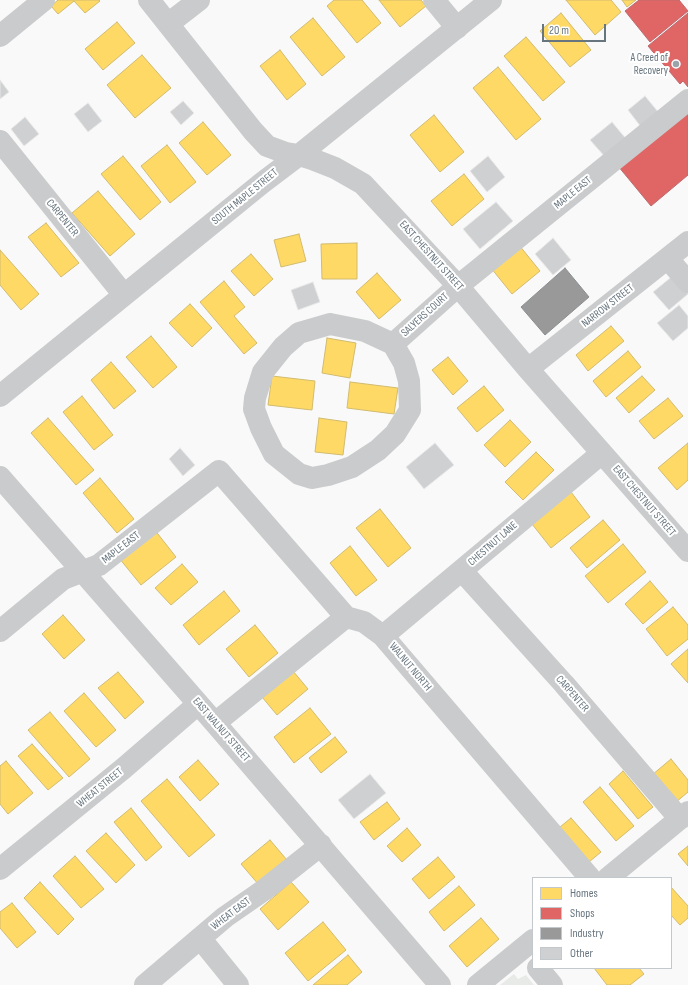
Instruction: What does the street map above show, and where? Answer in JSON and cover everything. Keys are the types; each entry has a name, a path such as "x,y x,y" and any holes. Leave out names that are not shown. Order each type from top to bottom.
{"street":[{"path":"0,36 44,0"},
{"name":"EAST CHESTNUT STREET","path":"149,0 253,131 267,146 286,154 299,155 335,168 363,184 458,286 528,369 688,551"},
{"path":"168,24 199,0"},
{"path":"434,0 457,28"},
{"name":"SOUTH MAPLE STREET","path":"0,396 262,183 299,155 491,0"},
{"name":"MAPLE EAST","path":"458,286 688,100"},
{"name":"CARPENTER","path":"4,153 124,295"},
{"name":"NARROW STREET","path":"528,369 688,242"},
{"path":"668,259 688,282"},
{"name":"SALYERS COURT","path":"393,344 458,286"},
{"name":"SALYERS COURT","path":"330,324 365,331 393,344 404,363 408,375 410,410 395,434 378,450 352,467 328,475 312,478 300,474 274,454 261,428 254,409 255,398 263,372 283,347 299,333 330,324"},
{"name":"CHESTNUT LANE","path":"383,636 602,453"},
{"name":"MAPLE EAST","path":"0,631 63,579 99,565 219,471 346,617"},
{"name":"EAST WALNUT STREET","path":"0,477 215,723 440,985"},
{"name":"CARPENTER","path":"462,571 684,815"},
{"path":"215,723 346,617"},
{"name":"WALNUT NORTH","path":"346,617 364,622 383,636 589,877"},
{"name":"WHEAT STREET","path":"0,869 124,768 198,704"},
{"path":"609,877 684,815"},
{"name":"WHEAT EAST","path":"145,985 225,917 264,890 320,845"},
{"path":"200,938 238,985"},
{"path":"478,985 530,950"},
{"path":"539,969 552,985"}],"shaded area":[{"path":"514,974 518,979 526,975 534,985 500,985"}],"building: Homes":[{"path":"58,0 100,1 85,13 74,1 58,14 51,6"},
{"path":"334,0 362,0 381,23 357,43 327,6"},
{"path":"379,0 421,0 426,6 400,27"},
{"path":"566,0 611,0 621,12 595,35"},
{"path":"622,0 636,0 627,7"},
{"path":"561,13 591,50 570,67 540,31"},
{"path":"313,18 345,57 322,76 290,37"},
{"path":"117,22 135,43 103,70 85,49"},
{"path":"526,37 565,82 543,101 504,56"},
{"path":"280,50 306,84 287,100 260,66"},
{"path":"142,55 171,88 135,118 107,85"},
{"path":"498,67 541,119 516,140 473,88"},
{"path":"434,115 464,152 440,172 410,135"},
{"path":"203,122 231,155 207,175 179,143"},
{"path":"167,145 196,182 170,203 141,166"},
{"path":"123,156 161,202 140,220 101,174"},
{"path":"464,174 484,199 452,226 431,201"},
{"path":"98,191 135,234 110,256 72,213"},
{"path":"46,223 79,263 61,277 28,237"},
{"path":"299,234 306,261 281,267 274,240"},
{"path":"357,243 357,279 322,279 321,244"},
{"path":"519,245 540,271 512,294 491,268"},
{"path":"0,250 39,294 21,310 0,285"},
{"path":"251,254 273,279 254,296 231,271"},
{"path":"377,273 401,300 379,319 356,292"},
{"path":"224,281 245,307 234,316 257,343 244,354 200,302"},
{"path":"190,304 212,328 192,347 169,323"},
{"path":"611,326 624,341 588,371 576,355"},
{"path":"151,336 177,367 153,388 126,357"},
{"path":"327,338 356,343 350,378 322,373"},
{"path":"628,351 641,367 606,397 593,381"},
{"path":"448,357 468,381 453,395 432,370"},
{"path":"111,362 136,391 114,409 91,380"},
{"path":"272,376 315,381 312,410 268,405"},
{"path":"642,376 655,390 629,413 616,398"},
{"path":"350,382 398,388 394,414 347,408"},
{"path":"484,386 504,410 477,432 457,408"},
{"path":"82,396 113,435 94,450 63,412"},
{"path":"668,398 683,416 654,439 639,421"},
{"path":"48,418 94,470 76,485 31,433"},
{"path":"319,418 347,422 343,455 315,452"},
{"path":"510,420 531,442 505,467 484,445"},
{"path":"688,443 688,480 677,490 658,468"},
{"path":"536,452 554,470 523,500 505,482"},
{"path":"100,478 134,519 117,533 83,493"},
{"path":"571,492 590,517 551,548 532,524"},
{"path":"380,509 411,548 388,567 356,528"},
{"path":"603,520 620,540 587,568 570,548"},
{"path":"154,529 176,557 141,585 119,558"},
{"path":"623,544 646,572 608,603 585,576"},
{"path":"350,546 377,580 356,596 330,563"},
{"path":"182,564 198,582 171,605 155,588"},
{"path":"650,581 668,602 643,624 625,604"},
{"path":"224,591 240,611 199,645 183,625"},
{"path":"673,607 688,625 688,639 667,656 646,629"},
{"path":"63,615 85,640 64,659 42,634"},
{"path":"255,625 278,653 249,677 226,649"},
{"path":"688,649 688,683 671,664"},
{"path":"293,671 308,689 277,715 262,697"},
{"path":"118,672 144,702 125,719 98,688"},
{"path":"84,693 116,730 96,747 64,711"},
{"path":"310,708 331,734 294,763 274,737"},
{"path":"50,712 90,759 69,777 28,730"},
{"path":"335,737 347,752 321,773 309,758"},
{"path":"32,744 63,778 48,790 18,756"},
{"path":"671,759 688,780 688,792 675,803 652,775"},
{"path":"198,760 219,784 200,801 179,777"},
{"path":"6,761 33,793 8,814 0,804 0,766"},
{"path":"623,771 653,807 638,819 609,784"},
{"path":"167,779 215,835 189,857 141,801"},
{"path":"600,787 634,826 616,841 583,802"},
{"path":"387,802 400,819 374,840 360,822"},
{"path":"131,808 162,847 146,861 114,822"},
{"path":"571,818 601,852 589,862 560,827"},
{"path":"407,828 421,845 402,862 387,846"},
{"path":"106,833 135,865 116,883 86,851"},
{"path":"270,840 287,860 259,885 241,864"},
{"path":"688,846 688,866 678,854"},
{"path":"75,856 104,889 81,908 53,876"},
{"path":"438,857 455,877 429,899 412,879"},
{"path":"40,882 74,919 58,935 24,898"},
{"path":"291,882 309,902 278,930 260,909"},
{"path":"459,886 475,905 444,931 429,912"},
{"path":"672,888 688,906 688,918 680,925 672,916"},
{"path":"12,903 36,932 17,948 0,928 0,912"},
{"path":"481,918 499,939 467,967 449,946"},
{"path":"323,922 346,950 308,981 285,953"},
{"path":"348,955 362,972 347,985 313,985"},
{"path":"595,969 640,969 644,974 630,985 607,985"}],"building: Shops":[{"path":"639,0 679,0 688,11 650,42 625,11"},
{"name":"A Creed of Recovery","path":"688,13 688,87 683,81 680,84 648,46"},
{"path":"688,108 688,175 651,206 618,166"}],"building: Industry":[{"path":"565,268 589,297 545,335 521,307"}],"building: Other":[{"path":"0,80 9,92 0,99"},
{"path":"645,96 659,113 641,127 628,110"},
{"path":"183,101 194,113 181,125 170,112"},
{"path":"88,103 102,121 88,132 74,114"},
{"path":"25,117 39,134 24,146 11,129"},
{"path":"612,122 627,140 606,158 590,140"},
{"path":"488,156 505,177 487,192 470,171"},
{"path":"496,202 513,221 480,249 463,229"},
{"path":"553,238 571,260 553,275 535,254"},
{"path":"675,274 688,289 688,294 669,310 653,292"},
{"path":"313,282 320,302 298,310 291,290"},
{"path":"679,305 688,316 688,328 673,341 657,323"},
{"path":"435,443 454,465 424,489 406,467"},
{"path":"180,448 195,465 183,476 169,459"},
{"path":"370,774 386,793 354,819 338,800"}],"place":[{"name":"A Creed of Recovery","path":"676,64"}]}
